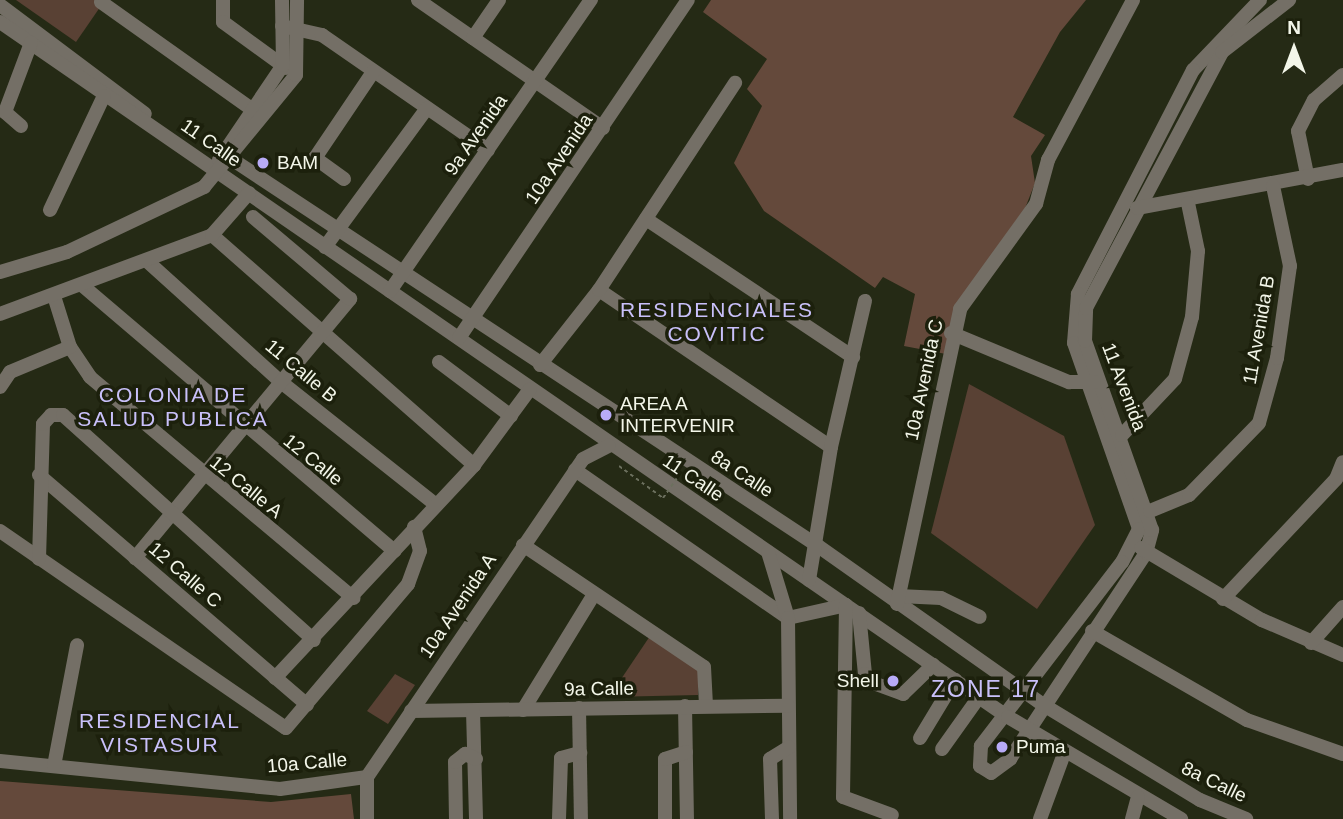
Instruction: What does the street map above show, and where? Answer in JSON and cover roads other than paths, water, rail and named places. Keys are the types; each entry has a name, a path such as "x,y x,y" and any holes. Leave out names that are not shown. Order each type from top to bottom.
{"street":[{"path":"223,0 223,22 296,75"},
{"path":"226,156 296,75 289,26 282,0"},
{"path":"0,272 66,252 198,193 217,170 283,65 289,26 297,0"},
{"path":"418,0 603,128"},
{"path":"473,38 499,0"},
{"name":"9a Avenida","path":"390,291 591,0"},
{"name":"10a Avenida","path":"458,338 688,0"},
{"name":"10a Avenida C","path":"898,600 951,332 960,309 1036,204 1048,160 1133,0"},
{"path":"1216,49 1260,0"},
{"path":"1216,49 1289,0"},
{"path":"101,2 253,110"},
{"name":"11 Calle","path":"0,5 160,130 609,446 846,604 1008,717 1138,797 1181,819"},
{"name":"11 Calle","path":"0,22 103,96 160,130"},
{"path":"289,26 322,35 488,150"},
{"path":"21,126 5,112 31,43"},
{"name":"11 Avenida","path":"1134,542 1138,514 1072,319 1078,294 1125,204 1216,49"},
{"name":"11 Avenida","path":"1008,717 981,746 985,770 998,770 1010,759 1041,704 1146,553 1150,511 1122,436 1094,382 1085,341 1086,308 1142,210 1216,49"},
{"path":"344,179 315,158 373,72"},
{"path":"1308,179 1298,131 1314,100 1343,75"},
{"path":"540,365 598,290 735,83"},
{"path":"50,210 103,96"},
{"path":"325,247 427,108"},
{"name":"8a Calle","path":"226,156 338,229 470,322 818,546 898,600 1041,704 1200,800 1246,819"},
{"path":"1125,204 1142,210 1188,203 1343,170"},
{"name":"11 Avenida B","path":"1150,511 1189,495 1259,423 1277,358 1290,266 1273,186"},
{"path":"0,314 83,286 212,235 249,193"},
{"path":"1122,436 1175,379 1192,317 1198,251 1188,203"},
{"path":"135,558 281,382 323,336 350,299 253,217"},
{"path":"646,219 853,357"},
{"path":"212,235 323,336 474,465"},
{"name":"11 Calle B","path":"147,261 281,382 436,505"},
{"name":"12 Calle","path":"83,286 243,428 394,551"},
{"path":"598,290 831,447"},
{"name":"12 Calle A","path":"54,296 70,347 90,377 202,476 353,598"},
{"path":"809,580 818,546 831,447 865,301"},
{"path":"951,332 1069,382 1094,382"},
{"path":"0,387 10,372 70,347"},
{"path":"439,362 511,416"},
{"path":"275,678 314,640 414,527 474,465 530,389"},
{"path":"38,559 38,475 43,424 51,415 63,415 314,640"},
{"path":"582,427 579,465 788,618 846,604 843,797 892,816"},
{"name":"10a Avenida A","path":"367,777 579,465 609,446"},
{"path":"1223,599 1336,479 1343,462"},
{"name":"12 Calle C","path":"38,475 307,705"},
{"path":"0,531 286,728 408,584 420,551 414,527"},
{"path":"1008,717 1134,542 1146,553 1223,599 1311,643 1343,655"},
{"path":"523,545 704,667 706,706"},
{"path":"767,551 785,592 788,618 789,818"},
{"path":"523,710 594,594"},
{"path":"898,600 941,598 980,617"},
{"path":"1311,643 1343,607"},
{"path":"859,613 865,674 876,684 903,694 933,665"},
{"path":"1092,631 1247,720 1343,754"},
{"path":"54,766 77,645"},
{"path":"920,738 955,680"},
{"path":"942,749 979,697"},
{"path":"685,706 687,819"},
{"name":"9a Calle","path":"411,711 788,706"},
{"path":"579,708 581,819"},
{"path":"473,711 476,819"},
{"path":"772,819 770,759 789,747"},
{"path":"1040,819 1065,751"},
{"path":"664,819 665,759 687,752"},
{"path":"559,819 561,758 580,753"},
{"path":"456,819 455,762 465,754 476,759"},
{"name":"10a Calle","path":"0,761 280,789 367,777"},
{"path":"367,777 367,819"},
{"path":"1132,819 1138,797"}],"place":[{"name":"BAM","path":"263,163"},
{"name":"AREA A INTERVENIR","path":"606,415"},
{"name":"Shell","path":"893,681"},
{"name":"Puma","path":"1002,747"}],"district":[{"name":"RESIDENCIALES COVITIC","path":"717,322"},
{"name":"COLONIA DE SALUD PUBLICA","path":"173,407"},
{"name":"ZONE 17","path":"986,689"},
{"name":"RESIDENCIAL VISTASUR","path":"160,733"}]}
